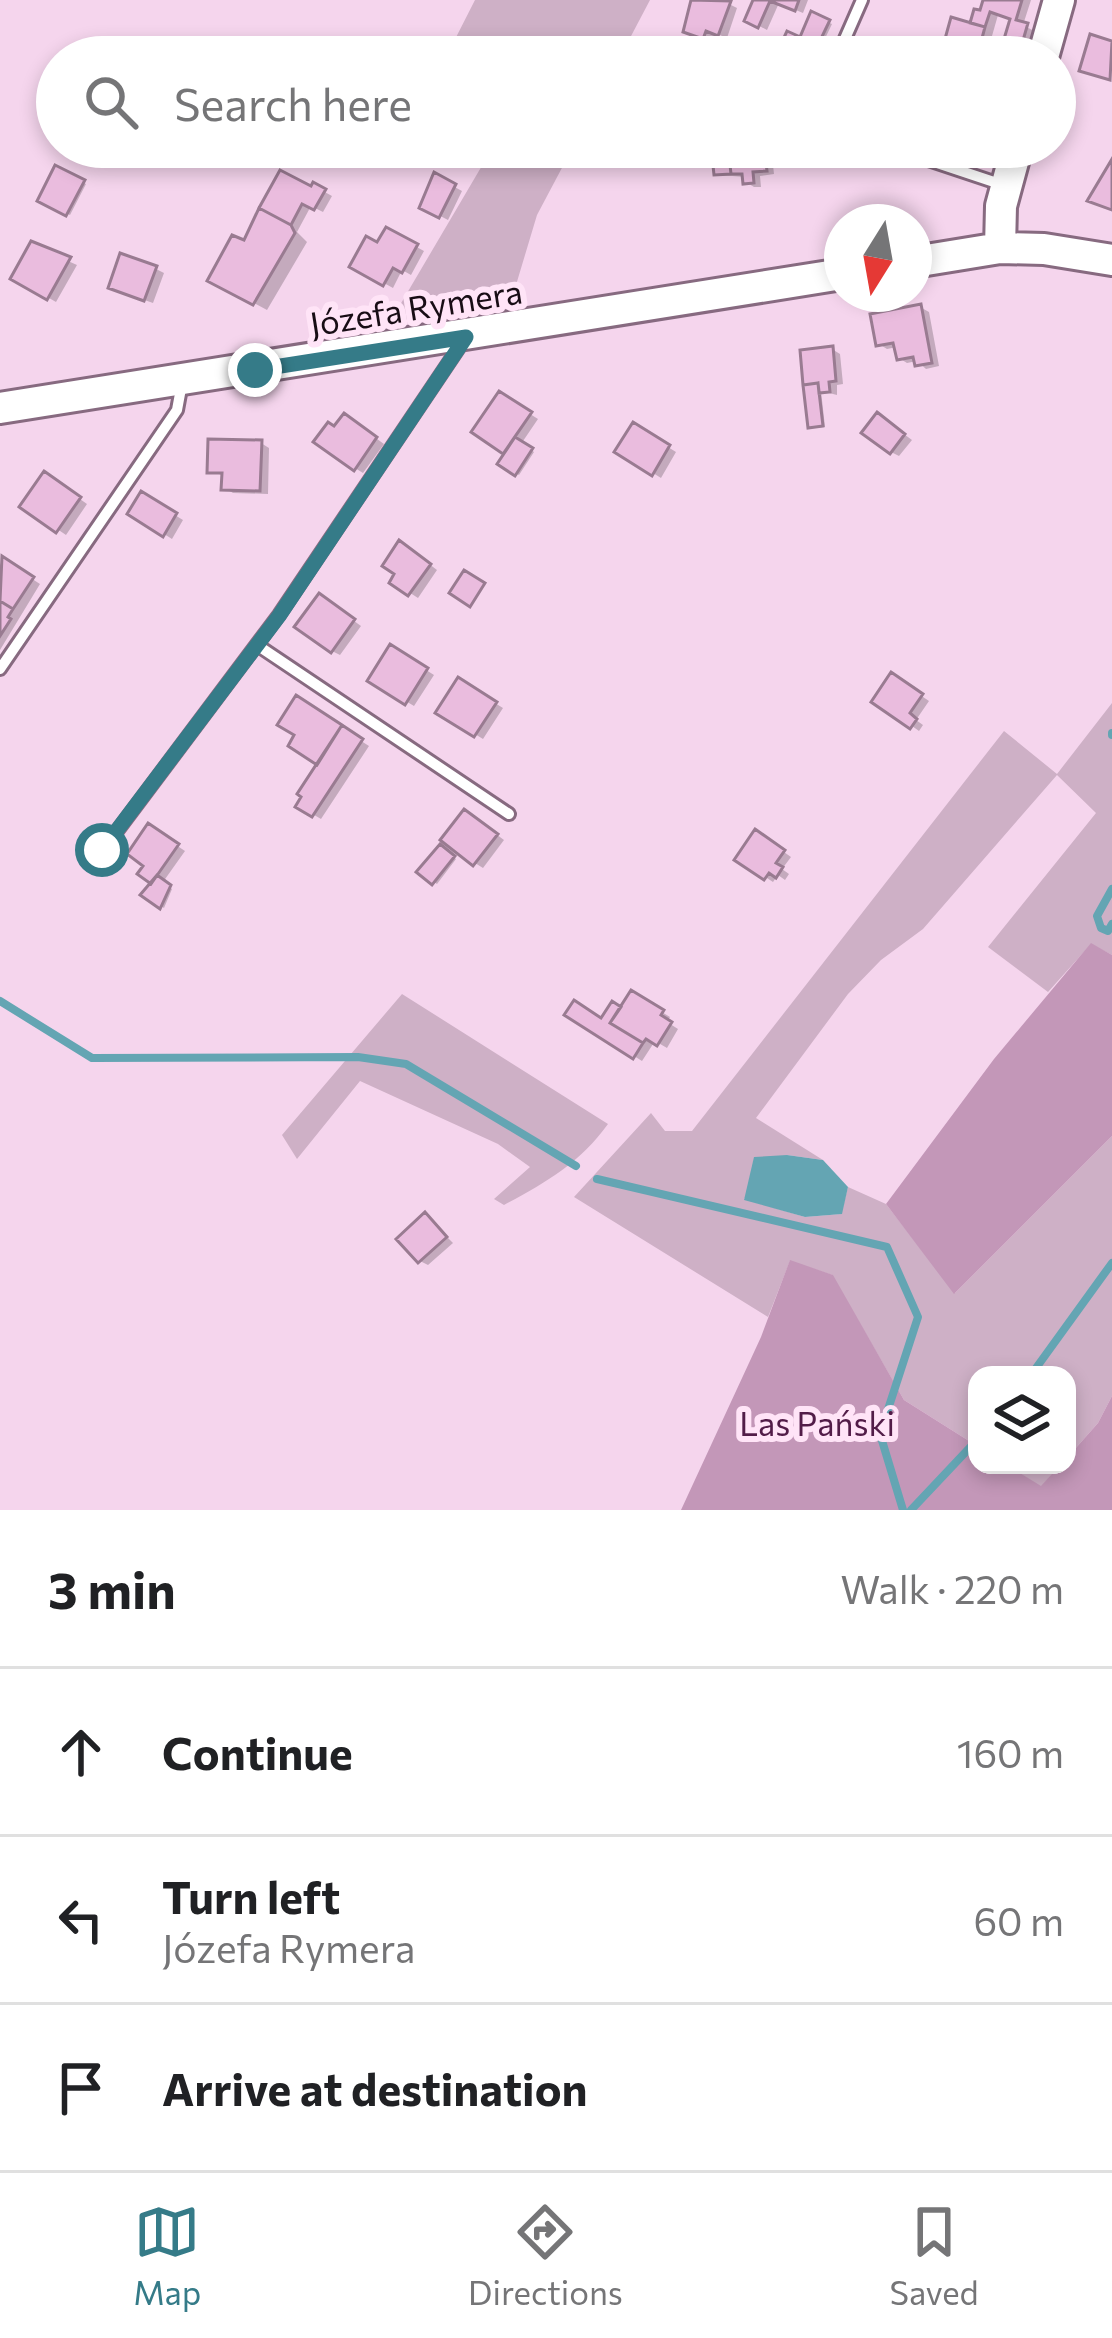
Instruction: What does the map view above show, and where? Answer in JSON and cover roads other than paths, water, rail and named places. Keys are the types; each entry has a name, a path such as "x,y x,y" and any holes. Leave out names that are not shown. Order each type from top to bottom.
{"street":[{"path":"1049,36 1059,0"},
{"path":"1000,248 1000,206 1011,168"},
{"path":"932,259 1000,248 1044,249 1112,260"},
{"name":"Józefa Rymera","path":"0,408 824,277"}],"lane":[{"path":"846,36 862,0"},
{"path":"952,168 1006,186"},
{"path":"102,850 257,645 466,337"},
{"path":"0,669 177,410 182,380"},
{"path":"257,645 509,814"}],"water":[{"path":"754,1157 823,1160 848,1187 842,1214 805,1217 744,1200"}],"waterway":[{"path":"1112,889 1097,916 1101,928 1108,931 1112,924"},
{"path":"0,1001 92,1058 358,1057 406,1064 576,1166"},
{"path":"597,1179 887,1247 918,1317 880,1434 903,1510"},
{"path":"1038,1366 1112,1263"},
{"path":"911,1510 968,1450"}],"park label":[{"name":"Las Pański","path":"817,1424"}]}
